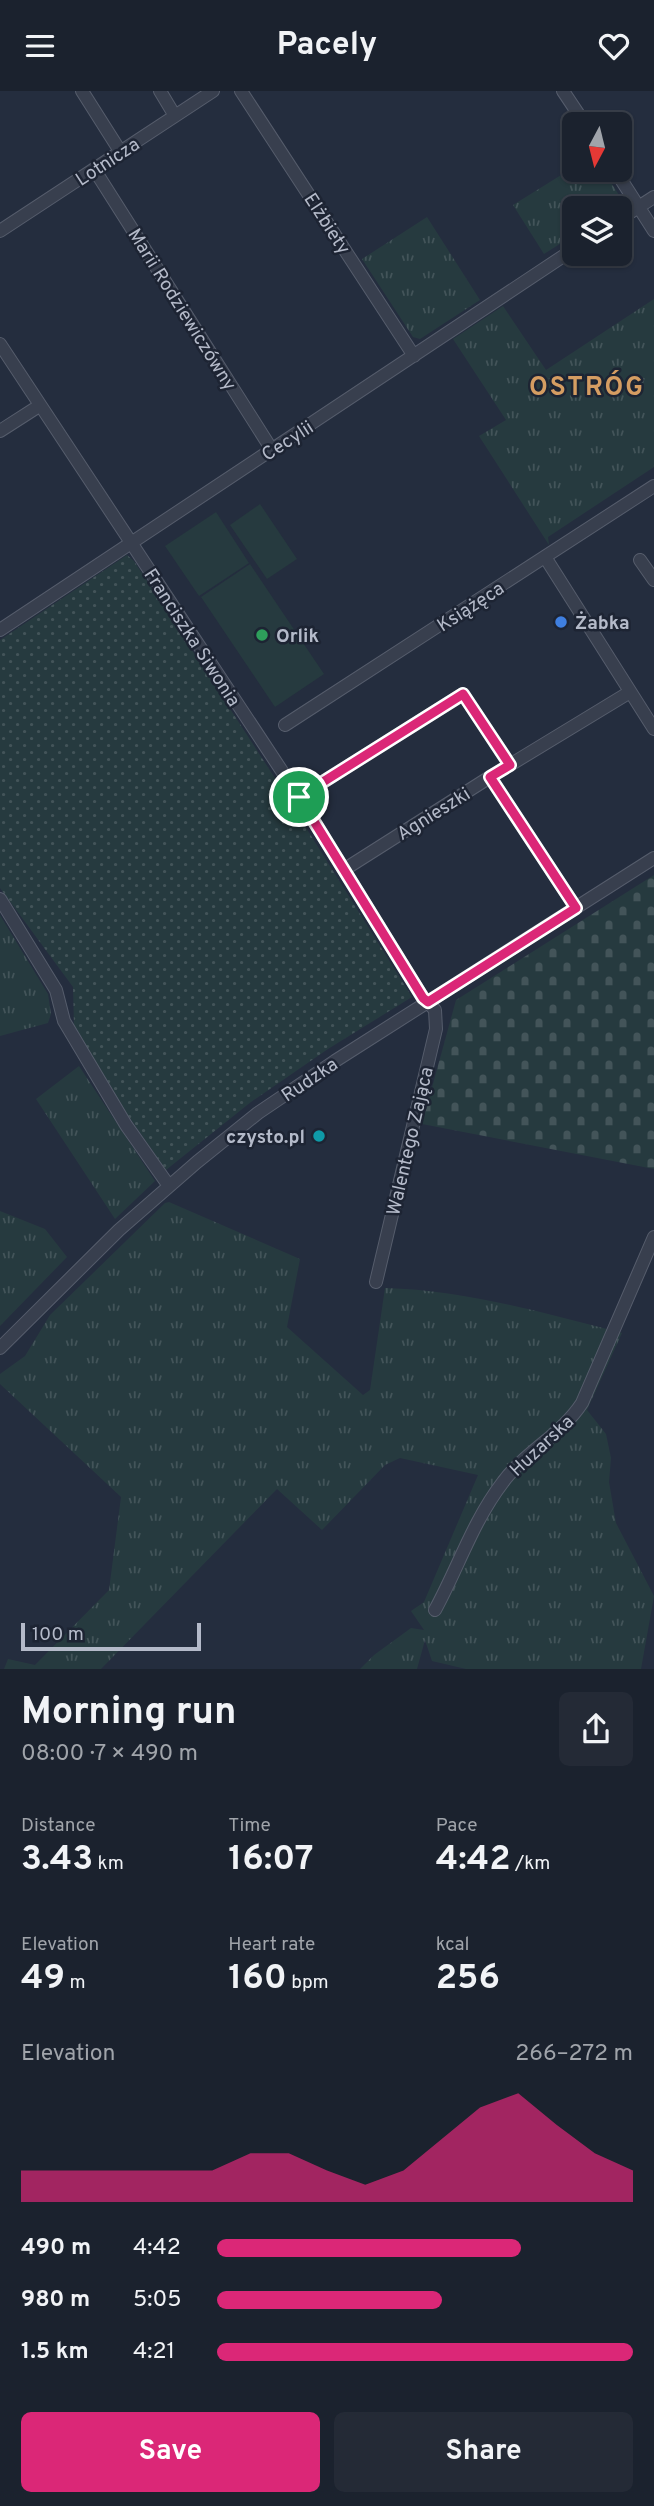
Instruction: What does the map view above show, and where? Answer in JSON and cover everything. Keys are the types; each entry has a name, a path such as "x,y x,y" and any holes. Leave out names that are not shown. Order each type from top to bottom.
{"street":[{"path":"82,91 120,152"},
{"path":"160,91 175,116"},
{"name":"Lotnicza","path":"0,231 213,91"},
{"name":"Elżbiety","path":"241,91 414,356"},
{"path":"563,91 577,112"},
{"name":"Marii Rodziewiczówny","path":"94,169 272,450"},
{"path":"623,182 654,232"},
{"path":"632,210 654,197"},
{"name":"Cecylii","path":"0,630 562,257"},
{"name":"Franciszka Siwonia","path":"0,344 299,797 397,957 428,1002"},
{"path":"0,431 39,406"},
{"name":"Książęca","path":"285,725 654,486"},
{"path":"545,557 654,729"},
{"path":"640,560 654,580"},
{"name":"Agnieszki","path":"345,869 630,692"},
{"path":"299,797 463,694 510,765"},
{"path":"490,777 576,908"},
{"name":"Rudzka","path":"0,1347 119,1230 258,1113 296,1086 654,858"},
{"path":"0,899 56,990 64,1021 126,1125 169,1186"},
{"name":"Walentego Zająca","path":"376,1282 436,1029 435,1010 428,1002"},
{"name":"Huzarska","path":"435,1610 479,1520 498,1488 514,1469 569,1420 582,1403 654,1237"}],"green space":[{"path":"562,174 562,182 611,182 620,196 562,196 562,243 544,254 513,205"},
{"path":"427,217 480,300 420,339 413,337 362,259"},
{"path":"654,299 654,467 548,537 549,545 479,436 506,420 453,339 503,306 546,370"},
{"path":"260,504 297,559 267,579 230,525"},
{"path":"216,512 249,563 199,596 165,546"},
{"path":"127,555 134,561 273,775 412,997 328,1049 251,1102 166,1170 120,1104 74,1027 73,987 0,888 0,640"},
{"name":"Orlik","path":"250,564 324,674 275,707 201,597"},
{"path":"654,875 654,1169 422,1124 456,1000"},
{"path":"0,915 48,994 51,1014 48,1023 0,1036"},
{"path":"79,1066 155,1181 115,1219 36,1099"},
{"path":"169,1202 300,1259 287,1327 363,1395 370,1390 385,1288 475,1298 622,1333 587,1410 606,1434 611,1458 609,1482 616,1523 654,1596 641,1669 466,1669 432,1661 425,1640 417,1669 360,1669 374,1655 411,1628 424,1630 411,1611 424,1602 478,1475 400,1458 385,1465 322,1530 277,1489 101,1669 4,1669 8,1659 35,1665 109,1590 121,1497 0,1384 0,1374 25,1356 50,1315"},
{"path":"0,1211 45,1229 67,1257 0,1326"}],"place":[{"name":"Żabka","path":"561,622"},
{"name":"Orlik","path":"262,635"},
{"name":"czysto.pl","path":"319,1136"}],"district":[{"name":"OSTRÓG","path":"587,386"}],"route":[{"path":"463,694 510,765 490,777 576,908 428,1002 397,957 299,797 463,694"}]}
